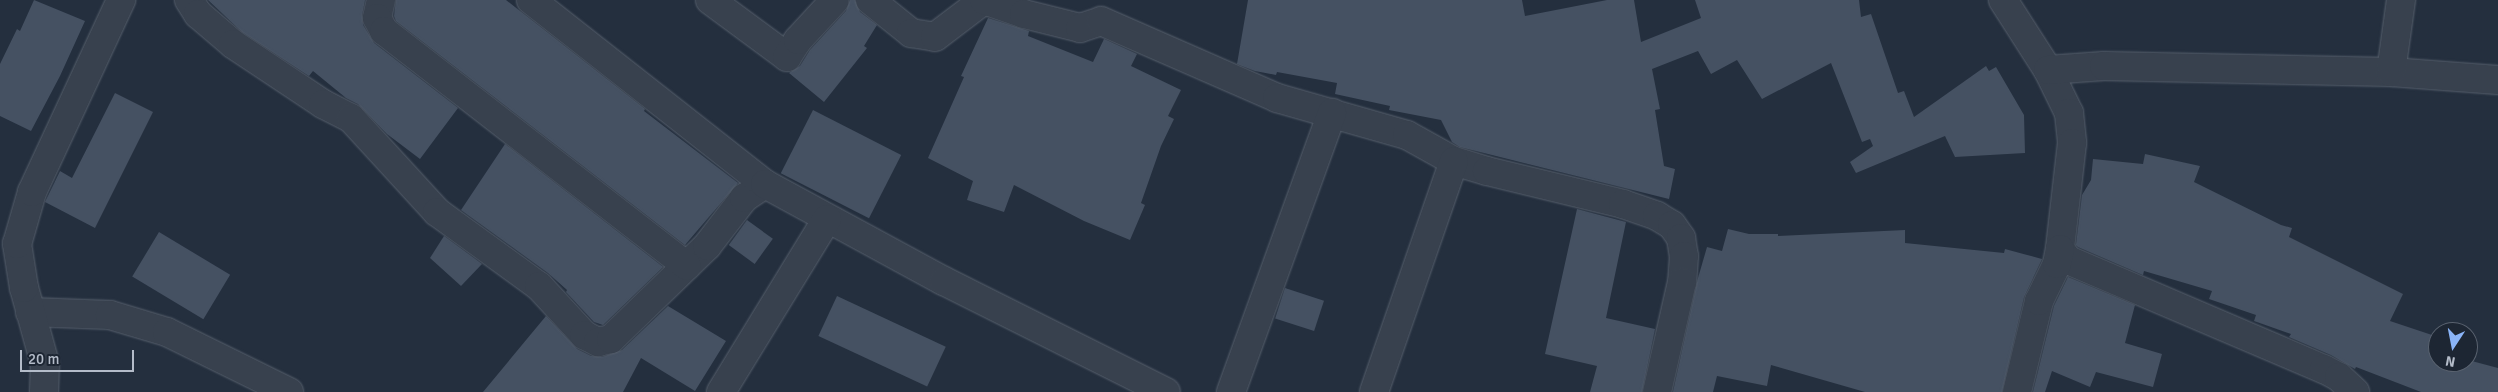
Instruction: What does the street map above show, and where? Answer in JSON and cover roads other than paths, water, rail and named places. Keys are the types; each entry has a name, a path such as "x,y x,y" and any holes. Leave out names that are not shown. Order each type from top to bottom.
{"street":[{"path":"44,392 45,364 30,312 17,244 32,192 121,0"},
{"path":"189,0 198,14 233,44 323,104 352,118 438,212 539,286 584,335 598,342 612,338 707,246 744,198 765,184"},
{"path":"381,0 377,18 384,31 687,266"},
{"path":"531,0 765,184 944,281 1166,392"},
{"path":"710,0 787,57 798,40 835,0"},
{"path":"870,0 912,33 935,37 984,0 1024,14 1080,28 1101,21 1277,98 1407,136 1454,161 1487,171 1623,204 1657,216 1672,225 1681,238 1684,256 1682,282 1658,392"},
{"path":"2003,0 2048,70 2069,113 2072,128 2057,264 2039,301 2017,392"},
{"path":"2391,72 2401,0"},
{"path":"2048,70 2104,66 2391,72 2498,80"},
{"path":"1231,392 1332,113"},
{"path":"1374,392 1454,161"},
{"path":"721,392 827,219"},
{"path":"2060,249 2068,260 2324,369 2339,377 2355,392"},
{"path":"30,312 110,315 167,332 289,392"}]}
